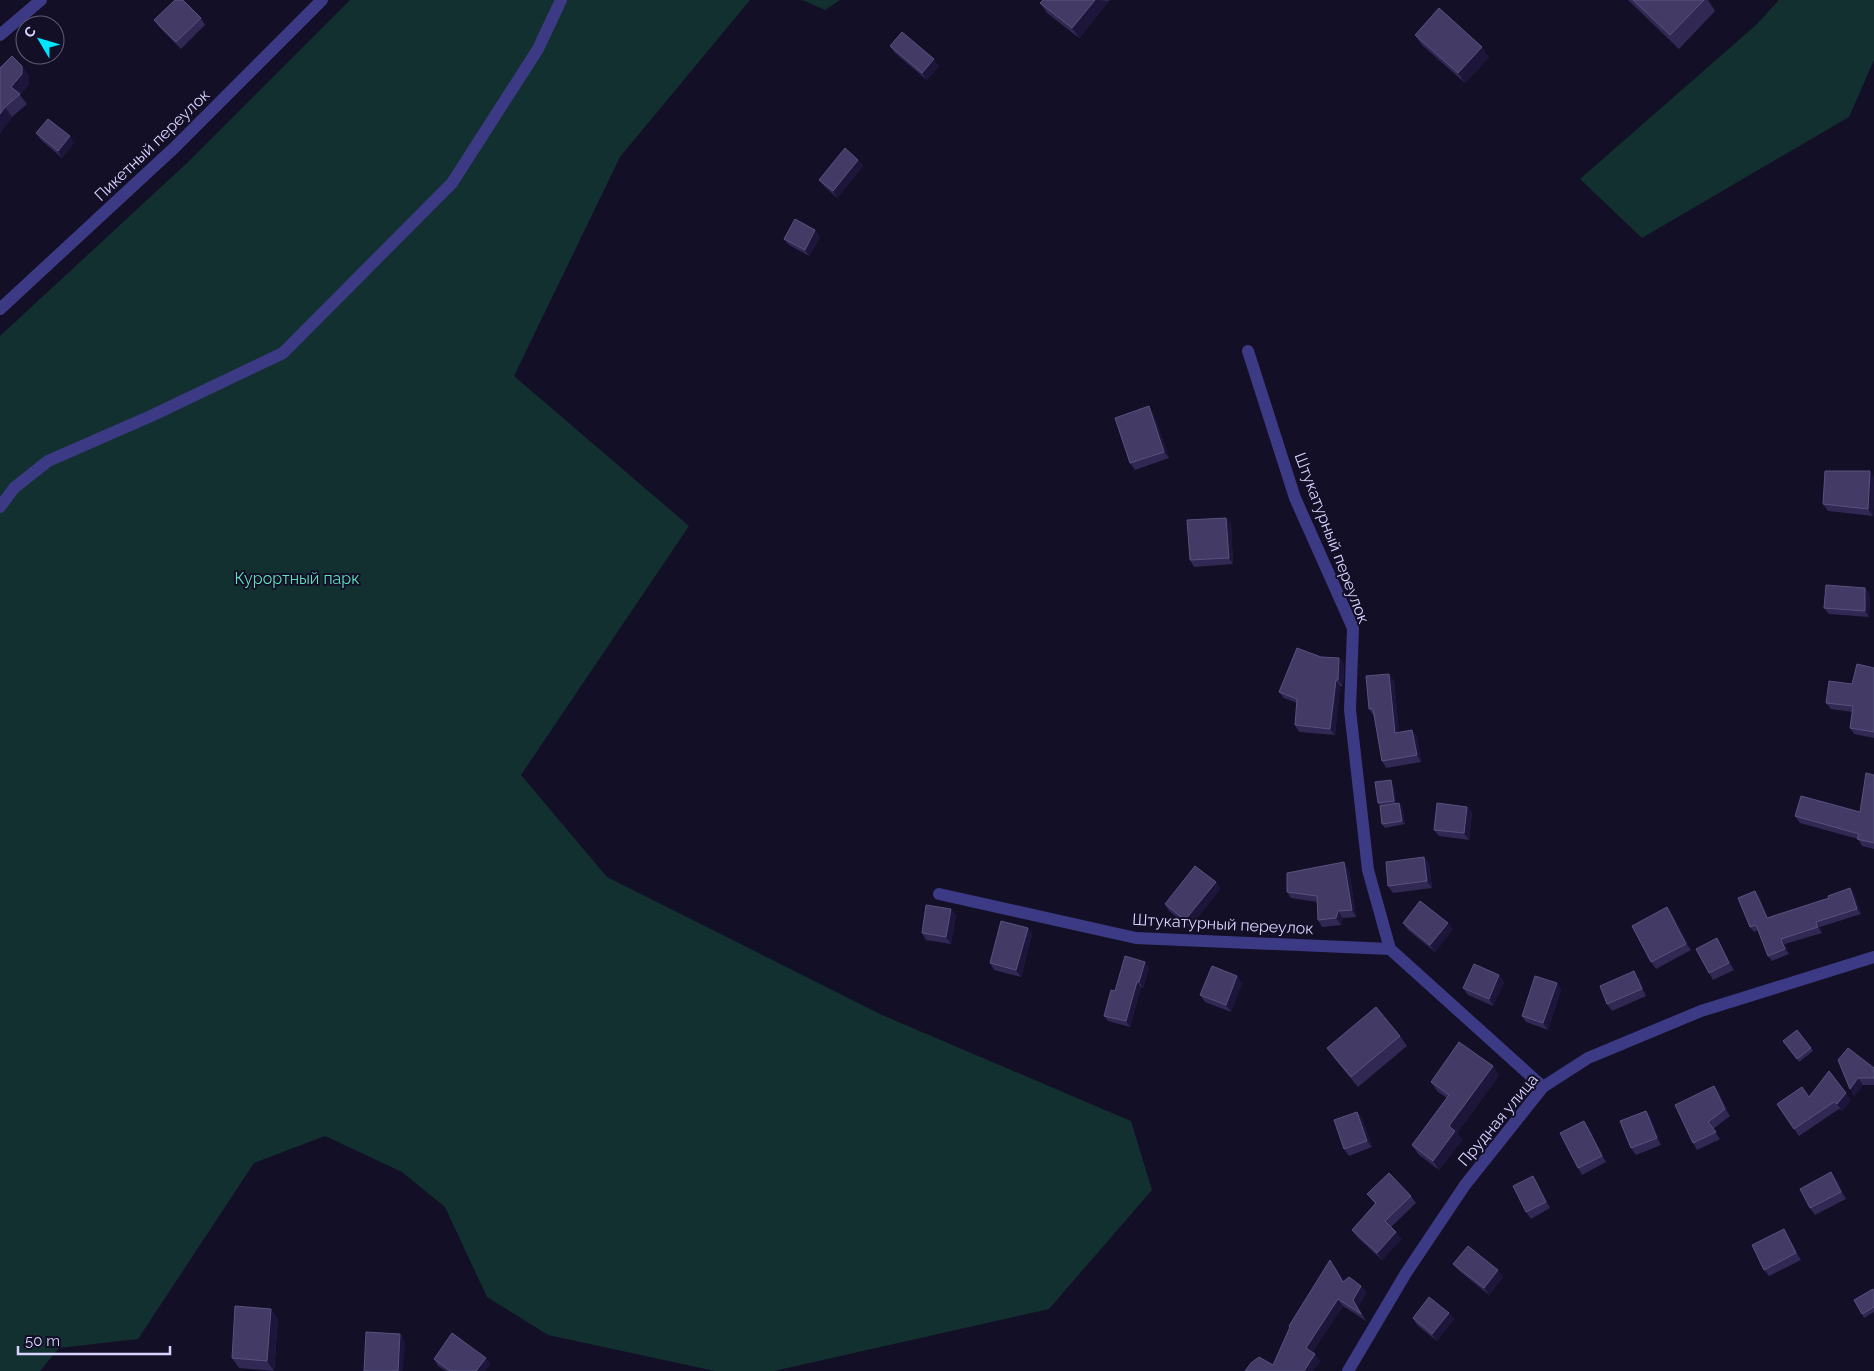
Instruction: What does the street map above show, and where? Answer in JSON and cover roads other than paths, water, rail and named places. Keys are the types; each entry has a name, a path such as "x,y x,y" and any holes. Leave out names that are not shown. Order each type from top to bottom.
{"street":[{"path":"0,35 42,0"},
{"name":"Пикетный переулок","path":"0,309 174,148 322,0"},
{"path":"0,507 14,488 48,461 151,416 283,353 452,183 538,49 561,0"},
{"name":"Штукатурный переулок","path":"939,894 1136,938 1390,949 1368,870 1350,710 1353,628 1295,498 1248,351"},
{"path":"1390,949 1543,1087"},
{"name":"Прудная улица","path":"1348,1371 1406,1273 1465,1185 1543,1087 1588,1058 1701,1011 1874,957"}],"park label":[{"name":"Курортный парк","path":"297,578"}]}
